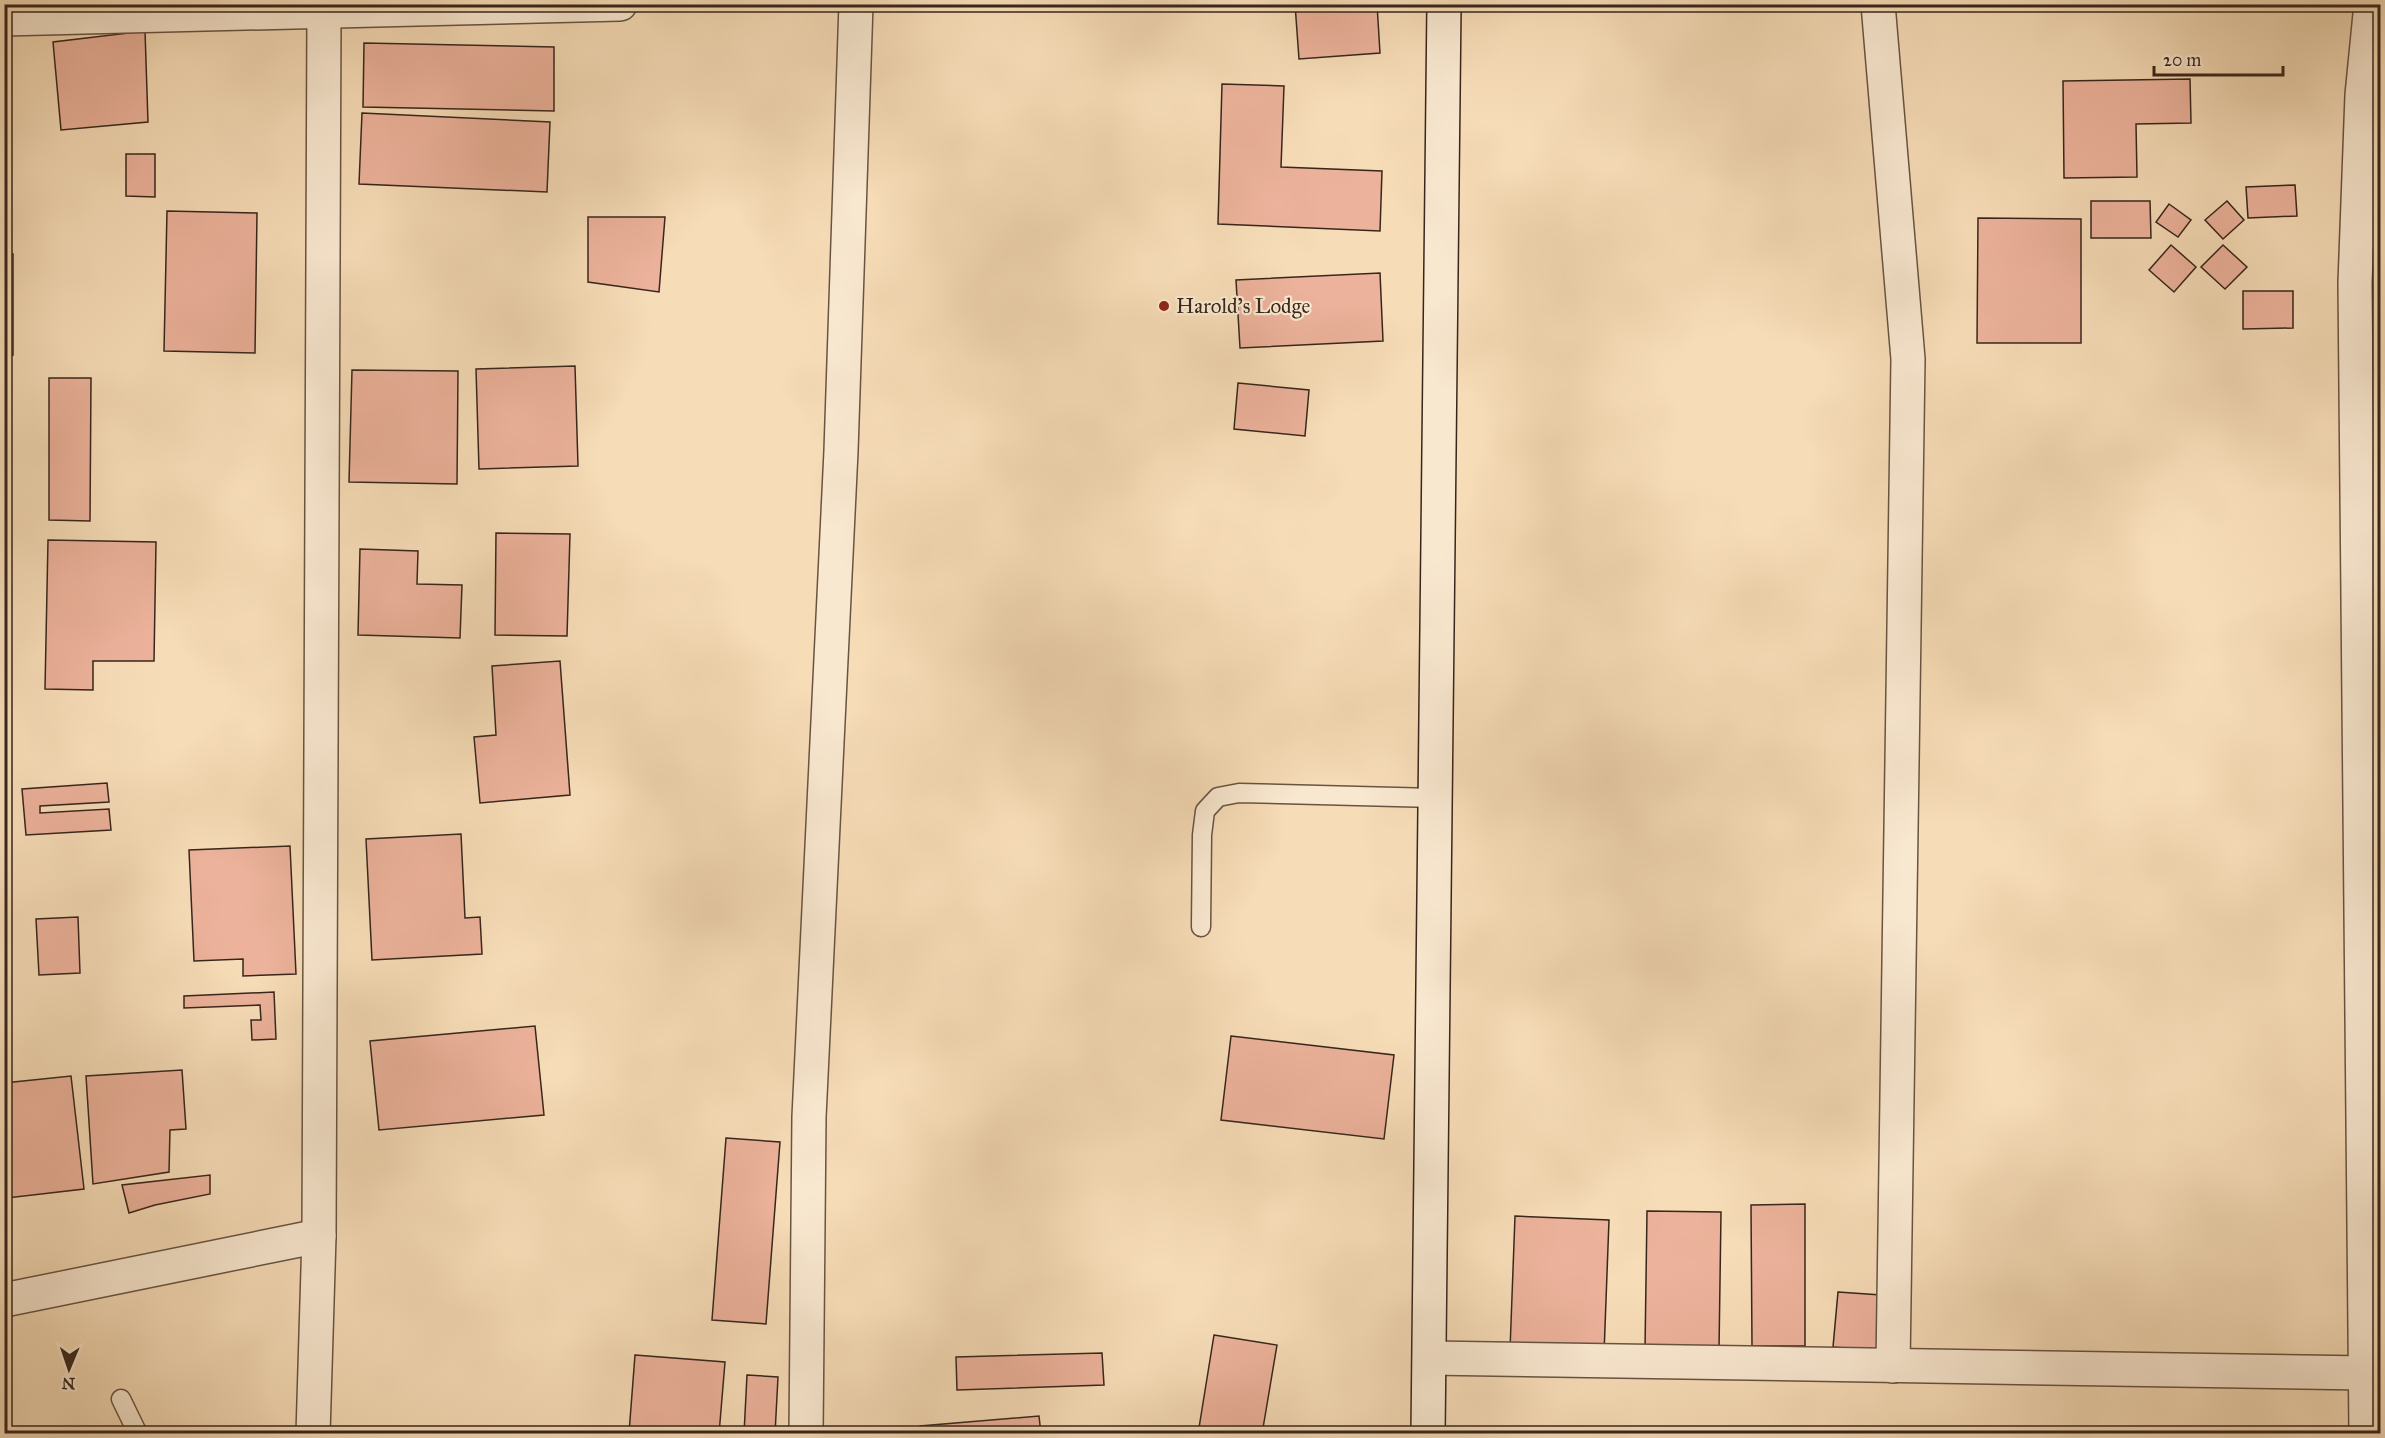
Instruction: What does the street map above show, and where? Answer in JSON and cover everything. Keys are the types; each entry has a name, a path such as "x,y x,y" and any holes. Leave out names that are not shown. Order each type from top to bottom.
{"street":[{"path":"4,19 620,4"},
{"path":"806,1434 809,1117 840,463 856,4"},
{"path":"1428,1434 1444,4"},
{"path":"1878,4 1908,359 1893,1366"},
{"path":"2366,1434 2365,1372 2372,1139 2355,283 2362,95 2372,4"},
{"path":"313,1434 319,1236 324,12"},
{"path":"4,1300 319,1236"},
{"path":"1430,1358 2365,1372"}],"lane":[{"path":"1201,927 1205,811 1218,796 1239,793 1435,798"},
{"path":"121,1399 138,1434"}],"building":[{"path":"953,4 976,4 977,8 953,10"},
{"path":"1295,4 1377,4 1380,53 1299,59"},
{"path":"145,31 148,122 61,130 53,42"},
{"path":"364,43 554,47 554,111 363,107"},
{"path":"2190,79 2191,123 2136,124 2137,177 2064,178 2063,81"},
{"path":"1222,84 1284,86 1281,167 1382,171 1380,231 1218,224"},
{"path":"362,113 550,122 547,192 359,184"},
{"path":"126,154 155,154 155,197 126,196"},
{"path":"2295,185 2297,216 2248,218 2246,187"},
{"path":"2091,201 2150,201 2151,238 2091,238"},
{"path":"2227,201 2244,220 2223,239 2205,220"},
{"path":"2169,204 2191,220 2178,237 2156,222"},
{"path":"167,211 257,213 255,353 164,351"},
{"path":"588,217 665,217 659,292 588,282"},
{"path":"1978,218 2081,219 2081,343 1977,343"},
{"path":"2171,245 2196,267 2174,292 2149,270"},
{"path":"2223,245 2247,267 2225,289 2201,267"},
{"path":"4,254 13,254 13,355 6,356"},
{"path":"1380,273 1383,341 1240,348 1236,280"},
{"path":"2243,291 2293,291 2293,328 2243,329"},
{"path":"575,366 578,466 479,469 476,369"},
{"path":"352,370 458,371 457,484 349,482"},
{"path":"49,378 91,378 90,521 49,520"},
{"path":"1238,383 1309,390 1305,436 1234,429"},
{"path":"496,533 570,534 567,636 495,635"},
{"path":"48,540 156,542 154,661 93,661 93,690 45,689"},
{"path":"360,549 418,551 417,584 462,585 460,638 358,635"},
{"path":"560,661 570,795 480,803 474,737 496,735 492,666"},
{"path":"107,783 109,802 40,806 40,813 109,809 111,830 26,835 22,789"},
{"path":"461,834 465,918 480,917 482,954 372,960 366,839"},
{"path":"290,846 296,974 243,976 243,959 194,961 189,850"},
{"path":"78,917 80,973 39,975 36,919"},
{"path":"274,992 276,1039 252,1040 251,1020 261,1020 260,1005 184,1008 184,996"},
{"path":"535,1026 544,1115 379,1130 370,1041"},
{"path":"1231,1036 1394,1055 1384,1139 1221,1120"},
{"path":"182,1070 186,1129 170,1130 169,1172 93,1184 86,1076"},
{"path":"71,1076 84,1189 7,1198 4,1178 4,1083"},
{"path":"726,1138 780,1142 766,1324 712,1320"},
{"path":"210,1175 210,1194 155,1205 129,1213 122,1185"},
{"path":"1805,1204 1805,1346 1752,1346 1751,1205"},
{"path":"1647,1211 1721,1212 1719,1351 1645,1350"},
{"path":"1515,1216 1609,1220 1604,1354 1510,1350"},
{"path":"1838,1292 1881,1295 1877,1351 1833,1347"},
{"path":"1214,1335 1277,1345 1262,1434 1198,1434"},
{"path":"1102,1353 1104,1385 957,1390 956,1357"},
{"path":"635,1355 725,1362 719,1434 629,1433"},
{"path":"747,1375 778,1377 775,1434 744,1434"},
{"path":"1039,1416 1041,1434 921,1434 920,1426"}],"place":[{"name":"Harold's Lodge","path":"1164,306"}]}
